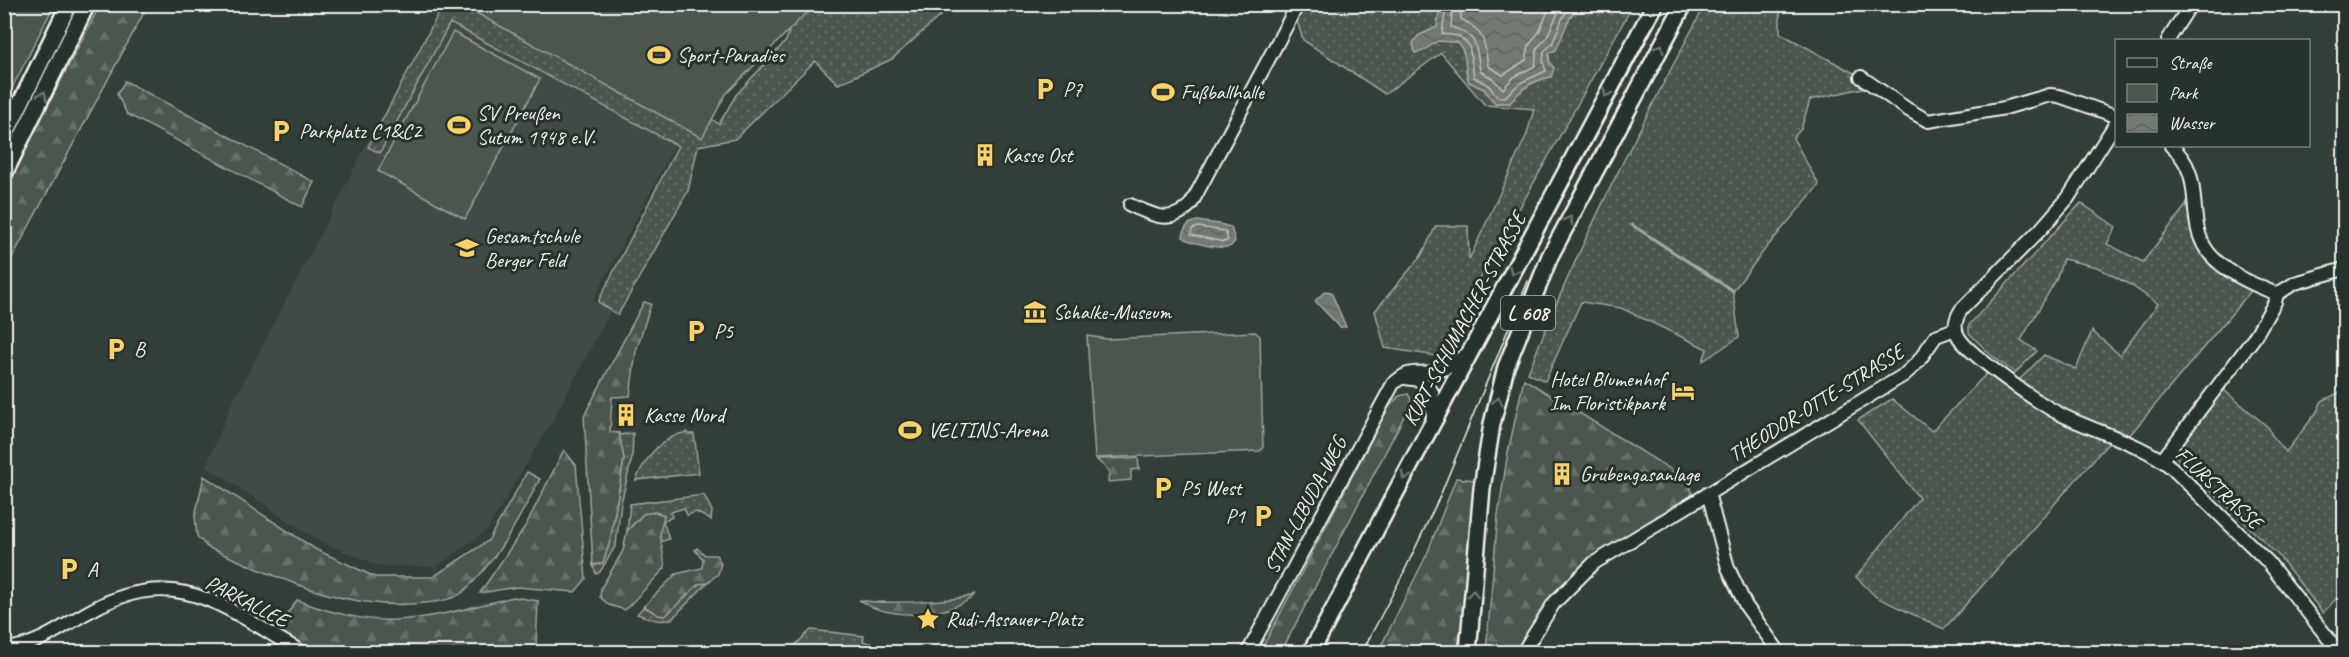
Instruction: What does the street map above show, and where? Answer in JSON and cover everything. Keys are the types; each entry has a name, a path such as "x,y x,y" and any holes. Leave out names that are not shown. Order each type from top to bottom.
{"main road":[{"path":"4,137 69,4"},
{"path":"4,174 87,4"},
{"name":"KURT-SCHUMACHER-STRASSE","path":"1311,652 1655,4"},
{"name":"L 608","path":"1468,652 1482,488 1492,424 1506,367 1550,256 1684,4"}],"street":[{"path":"1130,205 1166,218 1176,216 1191,204 1298,4"},
{"path":"2170,39 2191,4"},
{"path":"1861,76 1928,121 2005,108 2050,95 2115,116"},
{"path":"1955,329 1961,310 2041,229 2068,198 2115,125"},
{"path":"2172,147 2184,159 2190,170 2199,230 2207,251 2224,267 2277,294"},
{"path":"2163,460 2254,338 2275,302 2277,294 2295,283 2344,269"},
{"name":"FLURSTRASSE","path":"1955,329 1962,343 1971,352 2047,407 2163,460 2268,562 2339,652"},
{"name":"THEODOR-OTTE-STRASSE","path":"1523,652 1554,603 1584,570 1904,375 1918,362 1936,336 1955,329"},
{"path":"1399,378 1406,373 1436,372 1444,369 1471,350"},
{"path":"1399,378 1420,380 1432,392 1432,424"},
{"name":"STAN-LIBUDA-WEG","path":"1248,652 1387,393 1399,378"},
{"path":"1708,493 1728,568 1746,606 1779,652"},
{"name":"PARKALLEE","path":"4,649 39,641 110,599 135,592 162,589 197,594 302,652"}],"shaded area":[{"name":"Gesamtschule Berger Feld","path":"450,16 678,139 593,301 610,312 555,416 487,530 436,567 380,566 319,541 206,466 231,405 368,140 380,145"}],"green space":[{"path":"4,5 54,5 5,102"},
{"path":"100,5 148,5 5,271 5,194 26,148"},
{"path":"443,5 468,5 719,124 736,95 786,41 796,5 952,5 892,59 838,84 815,61 735,139 698,146 688,191 618,315 598,302 678,146 450,23 380,153 368,147"},
{"name":"Sport-Paradies","path":"462,5 819,5 803,16 726,94 702,138"},
{"path":"1292,5 1434,5 1439,13 1437,27 1418,36 1423,51 1437,41 1457,42 1463,51 1469,82 1484,89 1495,103 1510,103 1528,86 1551,77 1549,53 1556,50 1569,19 1578,5 1633,5 1437,356 1385,348 1375,311 1421,256 1436,226 1468,226 1469,260 1527,134 1534,109 1485,105 1441,53 1385,94 1303,40"},
{"path":"1705,5 1785,5 1780,14 1780,33 1876,85 1810,100 1801,129 1793,138 1819,185 1733,291 1739,337 1703,361 1707,349 1621,308 1581,302 1545,381 1528,373 1567,279 1611,186"},
{"name":"SV Preußen Sutum 1948 e.V.","path":"453,32 540,79 465,219 378,171"},
{"path":"125,81 314,182 302,207 127,114 117,94"},
{"path":"2193,196 2199,241 2255,286 2129,436 2119,431 1944,629 1876,597 1856,577 1919,498 1858,420 1892,399 1932,431 1988,372 2012,387 2044,355 2076,369 2092,331 2120,355 2158,304 2132,286 2097,267 2063,259 2056,280 2021,340 2037,351 2015,373 1991,355 1969,333 1969,325 2081,203 2116,227 2107,244 2143,262"},
{"path":"644,302 651,304 636,351 630,396 612,397 610,432 619,433 624,459 610,541 603,563 593,565 584,416"},
{"path":"1255,332 1260,336 1263,447 1260,451 1095,458 1087,336 1107,339"},
{"path":"1524,379 1680,475 1690,484 1692,493 1689,500 1599,556 1520,652 1486,652 1498,515 1508,452"},
{"path":"2226,385 2225,391 2269,428 2271,434 2286,452 2316,413 2322,401 2344,390 2344,590 2323,613 2278,555 2172,453"},
{"path":"1408,394 1411,399 1410,405 1281,652 1260,652 1388,408 1399,396"},
{"path":"687,432 694,434 699,473 636,480 645,463 662,443"},
{"path":"633,433 632,458 621,503 616,545 600,572 596,574 593,565 597,565 610,541 624,459 619,435"},
{"path":"564,450 576,465 586,579 575,592 517,587 480,593 526,525"},
{"path":"1138,458 1139,469 1131,470 1131,480 1108,482 1109,471 1096,459"},
{"path":"527,472 540,479 497,553 463,592 440,601 395,604 367,602 312,590 207,547 197,536 195,516 204,476 315,549 375,577 433,577 488,541"},
{"path":"1456,478 1475,480 1466,594 1457,652 1378,652 1427,554"},
{"path":"704,495 712,511 711,520 696,512 687,515 684,508 671,512 672,517 663,521 669,539 660,542 660,530 664,515 658,513 643,516 627,531 630,504"},
{"path":"655,512 664,515 660,534 665,568 625,610 609,605 600,597 601,588 623,551 627,531 643,514"},
{"path":"697,548 705,555 716,555 721,563 718,574 707,583 699,584 665,616 658,615 644,606 676,574 702,568 703,559 695,550"},
{"path":"699,583 707,583 673,618 659,620 637,614 644,606 658,615 665,616"},
{"path":"975,595 950,608 918,614 886,611 871,607 859,600 917,602"},
{"path":"514,597 538,601 536,648 507,652 314,652 276,630 297,600 346,615 385,620 441,614"},
{"path":"811,630 864,636 863,641 885,648 887,652 788,652"}],"water":[{"path":"1434,5 1578,5 1569,19 1556,50 1549,53 1549,62 1554,68 1551,77 1538,80 1528,86 1510,103 1495,103 1484,89 1469,82 1463,51 1457,42 1437,41 1423,51 1415,53 1413,43 1418,36 1437,27 1439,13"},
{"path":"1197,221 1231,227 1235,241 1231,246 1221,247 1199,244 1183,237 1187,226"},
{"path":"1325,291 1331,292 1346,327 1340,327 1315,301"}],"waterway":[{"path":"1632,225 1733,291"}],"tram line":[{"path":"1321,652 1666,4"},
{"path":"1362,652 1440,496 1528,281"}],"place":[{"name":"Sport-Paradies","path":"659,55"},
{"name":"P7","path":"1045,89"},
{"name":"Fußballhalle","path":"1163,92"},
{"name":"SV Preußen Sutum 1948 e.V.","path":"459,125"},
{"name":"Parkplatz C1&C2","path":"281,131"},
{"name":"Kasse Ost","path":"985,155"},
{"name":"Gesamtschule Berger Feld","path":"467,248"},
{"name":"Schalke-Museum","path":"1035,312"},
{"name":"P5","path":"696,331"},
{"name":"B","path":"116,349"},
{"name":"Hotel Blumenhof Im Floristikpark","path":"1683,391"},
{"name":"Kasse Nord","path":"626,415"},
{"name":"VELTINS-Arena","path":"910,430"},
{"name":"Grubengasanlage","path":"1562,474"},
{"name":"P5 West","path":"1163,488"},
{"name":"P1","path":"1263,516"},
{"name":"A","path":"69,569"},
{"name":"Rudi-Assauer-Platz","path":"928,619"}]}
